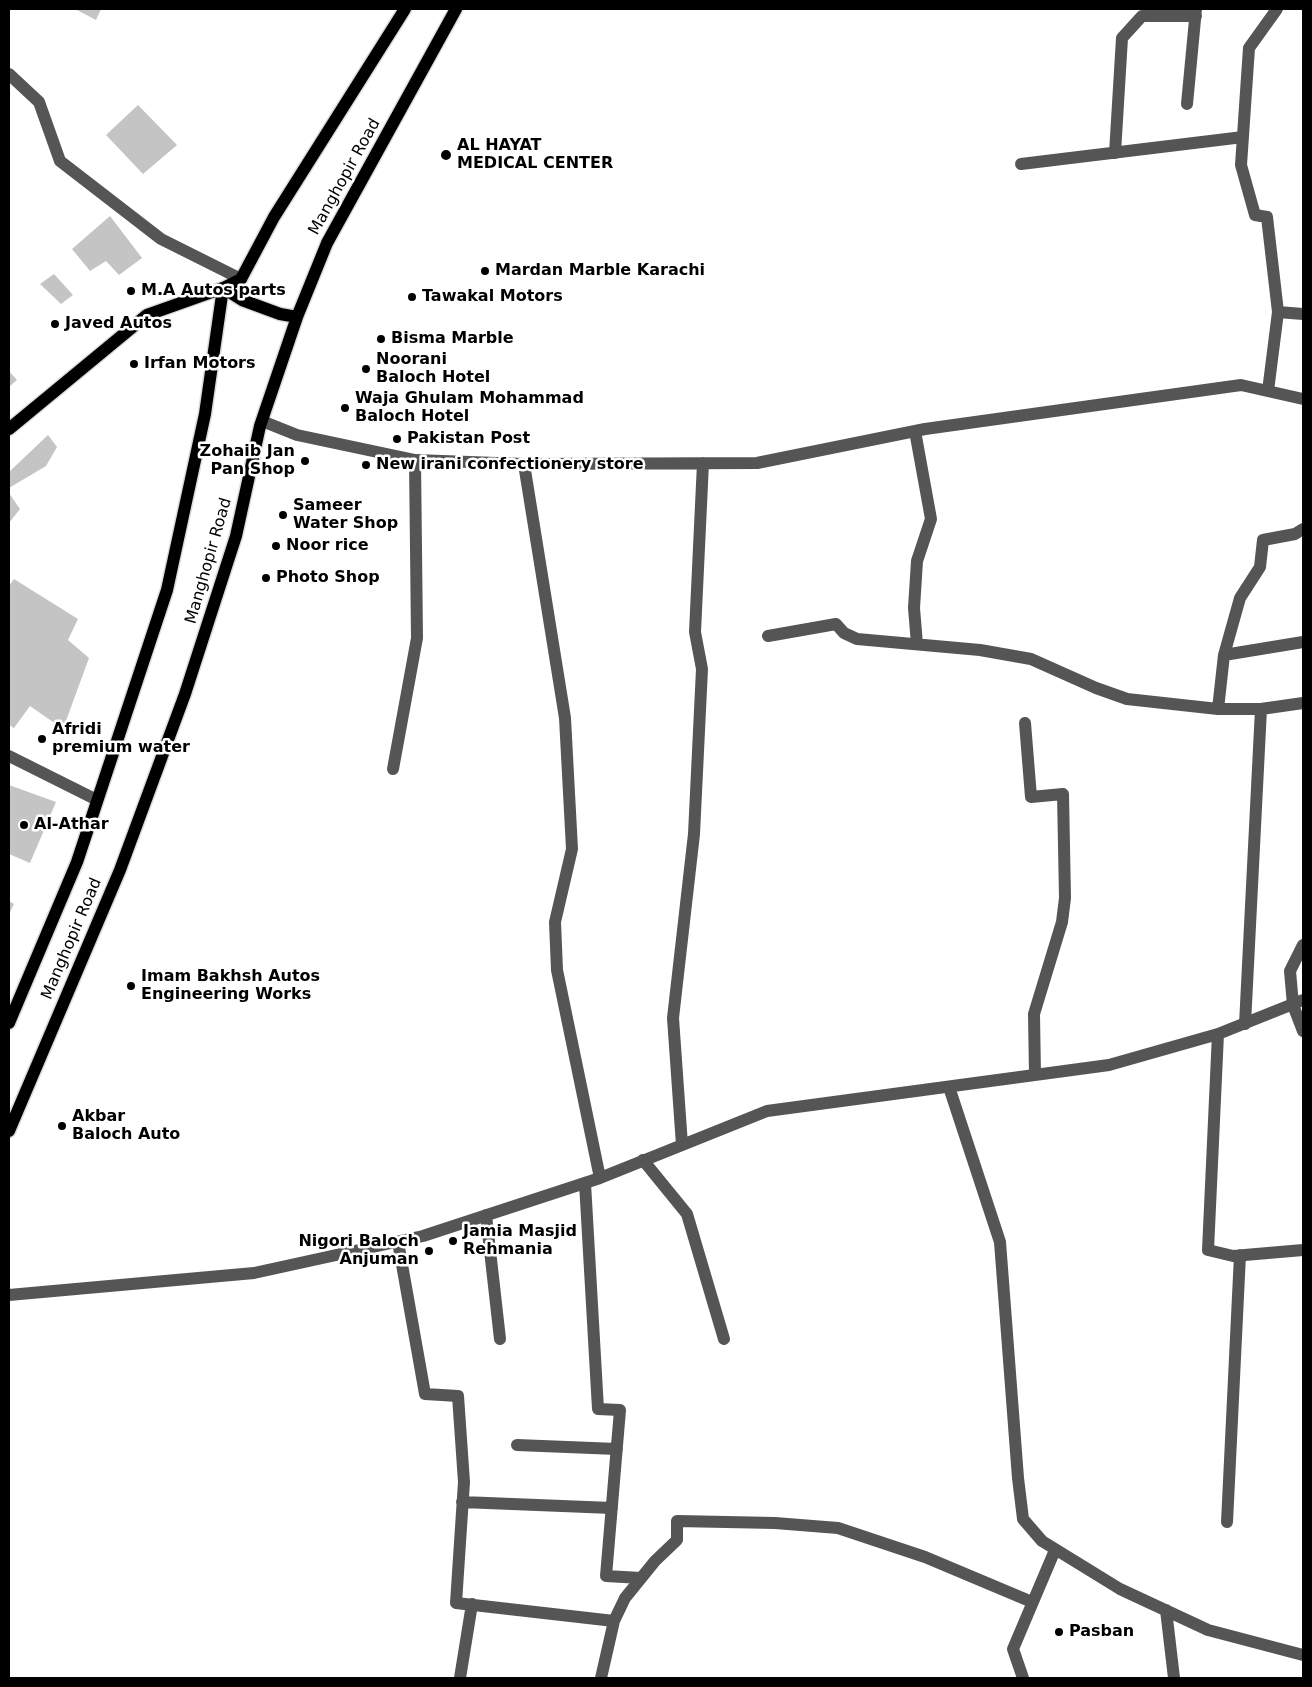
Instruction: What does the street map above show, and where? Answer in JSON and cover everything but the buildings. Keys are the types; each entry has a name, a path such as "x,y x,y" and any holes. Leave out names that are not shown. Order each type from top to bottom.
{"main road":[{"path":"9,429 147,314 223,288 241,279 274,217 405,9"},
{"name":"Manghopir Road","path":"9,1131 120,870 186,694 236,536 262,421 297,317 327,243 456,9"},
{"path":"223,288 242,300 280,314 297,317"},
{"name":"Manghopir Road","path":"9,1023 76,862 167,590 205,414 223,288"}],"street":[{"path":"1268,391 1278,312 1267,217 1255,215 1241,165 1249,48 1276,9"},
{"path":"1116,153 1122,38 1142,16 1196,12 1188,104"},
{"path":"9,74 39,102 60,161 161,239 241,279"},
{"path":"1021,164 1243,138"},
{"path":"1278,312 1303,314"},
{"path":"262,421 297,435 415,460 524,464 757,463 915,431 1241,385 1303,399"},
{"path":"915,431 931,519 917,561 914,608 917,644"},
{"path":"393,769 417,638 415,460"},
{"path":"682,1145 673,1018 694,834 702,669 695,632 703,463"},
{"path":"524,464 565,718 572,849 555,922 557,970 600,1178"},
{"path":"1218,709 1224,655 1240,598 1260,567 1263,540 1295,534 1303,529"},
{"path":"768,636 836,624 844,633 857,639 980,650 1031,659 1088,685 1127,699 1218,709 1261,709 1303,703"},
{"path":"1224,655 1303,642"},
{"path":"1245,1024 1261,709"},
{"path":"1025,723 1031,797 1063,794 1065,898 1062,922 1034,1014 1035,1075"},
{"path":"9,756 98,800"},
{"path":"1303,945 1290,972 1303,1032"},
{"path":"9,1295 254,1273 398,1242 423,1236 600,1178 767,1110 1109,1065 1218,1034 1298,1003"},
{"path":"1218,1034 1208,1250 1233,1256 1303,1250"},
{"path":"949,1087 1000,1242 1023,1518 1042,1541 1120,1589 1208,1630 1303,1656"},
{"path":"643,1160 687,1214 724,1339"},
{"path":"585,1183 598,1409 620,1410 606,1576 641,1578"},
{"path":"486,1216 500,1338"},
{"path":"398,1242 425,1394 458,1396 464,1482 456,1603 614,1621"},
{"path":"1227,1522 1240,1255"},
{"path":"517,1446 617,1449"},
{"path":"462,1502 612,1508"},
{"path":"601,1678 614,1621 625,1598 677,1540 677,1521 776,1523 838,1528 925,1557 1032,1602"},
{"path":"1023,1678 1013,1649 1055,1550"},
{"path":"460,1678 472,1604"},
{"path":"1166,1610 1174,1678"}],"place":[{"name":"AL HAYAT MEDICAL CENTER","path":"446,155"},
{"name":"Mardan Marble Karachi","path":"485,271"},
{"name":"M.A Autos parts","path":"131,291"},
{"name":"Tawakal Motors","path":"412,297"},
{"name":"Javed Autos","path":"55,324"},
{"name":"Bisma Marble","path":"381,339"},
{"name":"Irfan Motors","path":"134,364"},
{"name":"Noorani Baloch Hotel","path":"366,369"},
{"name":"Waja Ghulam Mohammad Baloch Hotel","path":"345,408"},
{"name":"Pakistan Post","path":"397,439"},
{"name":"Zohaib Jan Pan Shop","path":"305,461"},
{"name":"New irani confectionery store","path":"366,465"},
{"name":"Sameer Water Shop","path":"283,515"},
{"name":"Noor rice","path":"276,546"},
{"name":"Photo Shop","path":"266,578"},
{"name":"Afridi premium water","path":"42,739"},
{"name":"Al-Athar","path":"24,825"},
{"name":"Imam Bakhsh Autos Engineering Works","path":"131,986"},
{"name":"Akbar Baloch Auto","path":"62,1126"},
{"name":"Jamia Masjid Rehmania","path":"453,1241"},
{"name":"Nigori Baloch Anjuman","path":"429,1251"},
{"name":"Pasban","path":"1059,1632"}]}
